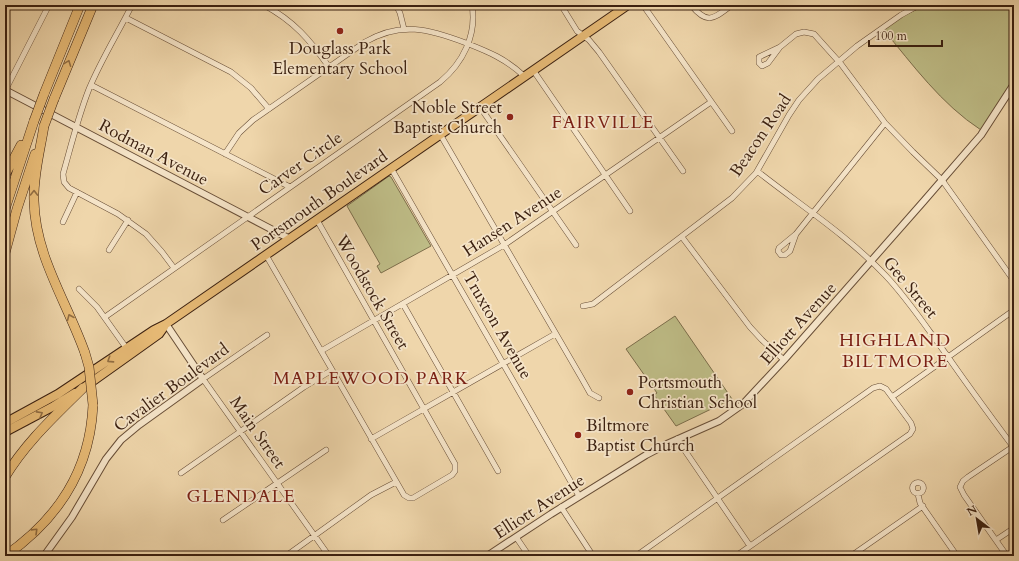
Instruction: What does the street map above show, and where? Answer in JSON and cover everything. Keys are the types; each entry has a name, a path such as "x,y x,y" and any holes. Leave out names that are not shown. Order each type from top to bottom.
{"highway":[{"path":"5,209 34,121 80,5"},
{"path":"5,253 18,203 44,126 93,5"},
{"path":"5,175 34,121"},
{"path":"5,556 45,522 71,487 88,446 92,424 93,405 89,367 85,353 45,261 37,230 34,208 34,186 44,126"},
{"path":"5,477 16,459 30,441 83,388"}],"main road":[{"name":"Portsmouth Boulevard","path":"5,423 58,394 154,330 166,324 628,5"},
{"name":"Portsmouth Boulevard","path":"5,432 54,406 116,366 158,334 166,324"}],"street":[{"path":"5,90 49,5"},
{"path":"132,5 91,85 76,127 63,178 66,186 128,220 155,244 174,268"},
{"path":"264,5 276,11 296,26 312,43 329,67"},
{"path":"396,5 400,13 404,29"},
{"name":"Carver Circle","path":"105,317 440,82 457,64 468,44 473,25 472,5"},
{"path":"561,5 577,31 589,40 599,52 683,171"},
{"path":"644,5 732,132"},
{"path":"692,5 698,14 708,18 717,16 732,5"},
{"name":"Beacon Road","path":"583,306 593,304 732,198 757,171 799,100 818,79 838,60 900,15 919,5"},
{"path":"126,18 231,72 251,88 269,109"},
{"path":"225,154 239,133 253,120 376,36 388,32 404,29 432,31 491,52 524,76"},
{"path":"780,47 800,32 809,32 818,38 838,60 885,123 942,180 1013,279"},
{"path":"533,70 630,211"},
{"name":"Elliott Avenue","path":"487,556 646,455 677,439 710,426 732,412 752,395 981,135 1014,84"},
{"path":"91,85 290,187"},
{"name":"Rodman Avenue","path":"5,90 290,239"},
{"name":"Hansen Avenue","path":"321,351 504,245 711,102"},
{"path":"480,107 576,245"},
{"path":"796,234 885,123"},
{"path":"440,134 590,393 599,398"},
{"name":"Truxton Avenue","path":"391,168 580,496"},
{"name":"Gee Street","path":"757,171 813,213 871,261 899,290 1014,447"},
{"path":"63,222 77,192"},
{"path":"109,250 128,220"},
{"name":"Woodstock Street","path":"316,220 455,464 455,471 452,475 413,498 403,495 396,482"},
{"path":"682,237 750,327 784,360"},
{"path":"266,255 396,482 371,495 286,556"},
{"path":"79,288 105,317 127,349"},
{"path":"403,304 498,471"},
{"path":"892,397 1014,310"},
{"name":"Main Street","path":"166,324 203,379 329,556"},
{"path":"371,439 555,334"},
{"name":"Cavalier Boulevard","path":"46,554 76,511 106,459 121,440 139,425 267,335"},
{"path":"181,473 304,387 332,370"},
{"path":"636,556 873,388 880,386 883,387 912,423 913,429 910,434 736,556"},
{"path":"677,439 750,546"},
{"path":"1007,556 964,495 960,486 968,477 1014,447"},
{"path":"222,520 326,450"},
{"path":"918,494 919,501 957,556"},
{"path":"851,556 923,506"},
{"path":"561,508 594,556"},
{"path":"996,540 1014,528"},
{"path":"516,537 529,556"}],"shaded area":[{"path":"926,5 1001,5 1014,11 1014,78 981,130 967,120 940,96 883,29 901,17"},
{"path":"389,176 391,177 431,246 381,273 377,266 380,264 347,206"},
{"path":"675,316 732,399 676,426 654,395 657,393 626,349"}],"place":[{"name":"Douglass Park Elementary School","path":"340,31"},
{"name":"Noble Street Baptist Church","path":"510,117"},
{"name":"Portsmouth Christian School","path":"630,392"},
{"name":"Biltmore Baptist Church","path":"578,435"}],"district":[{"name":"FAIRVILLE","path":"603,122"},
{"name":"HIGHLAND BILTMORE","path":"895,350"},
{"name":"MAPLEWOOD PARK","path":"371,378"},
{"name":"GLENDALE","path":"241,496"}]}
